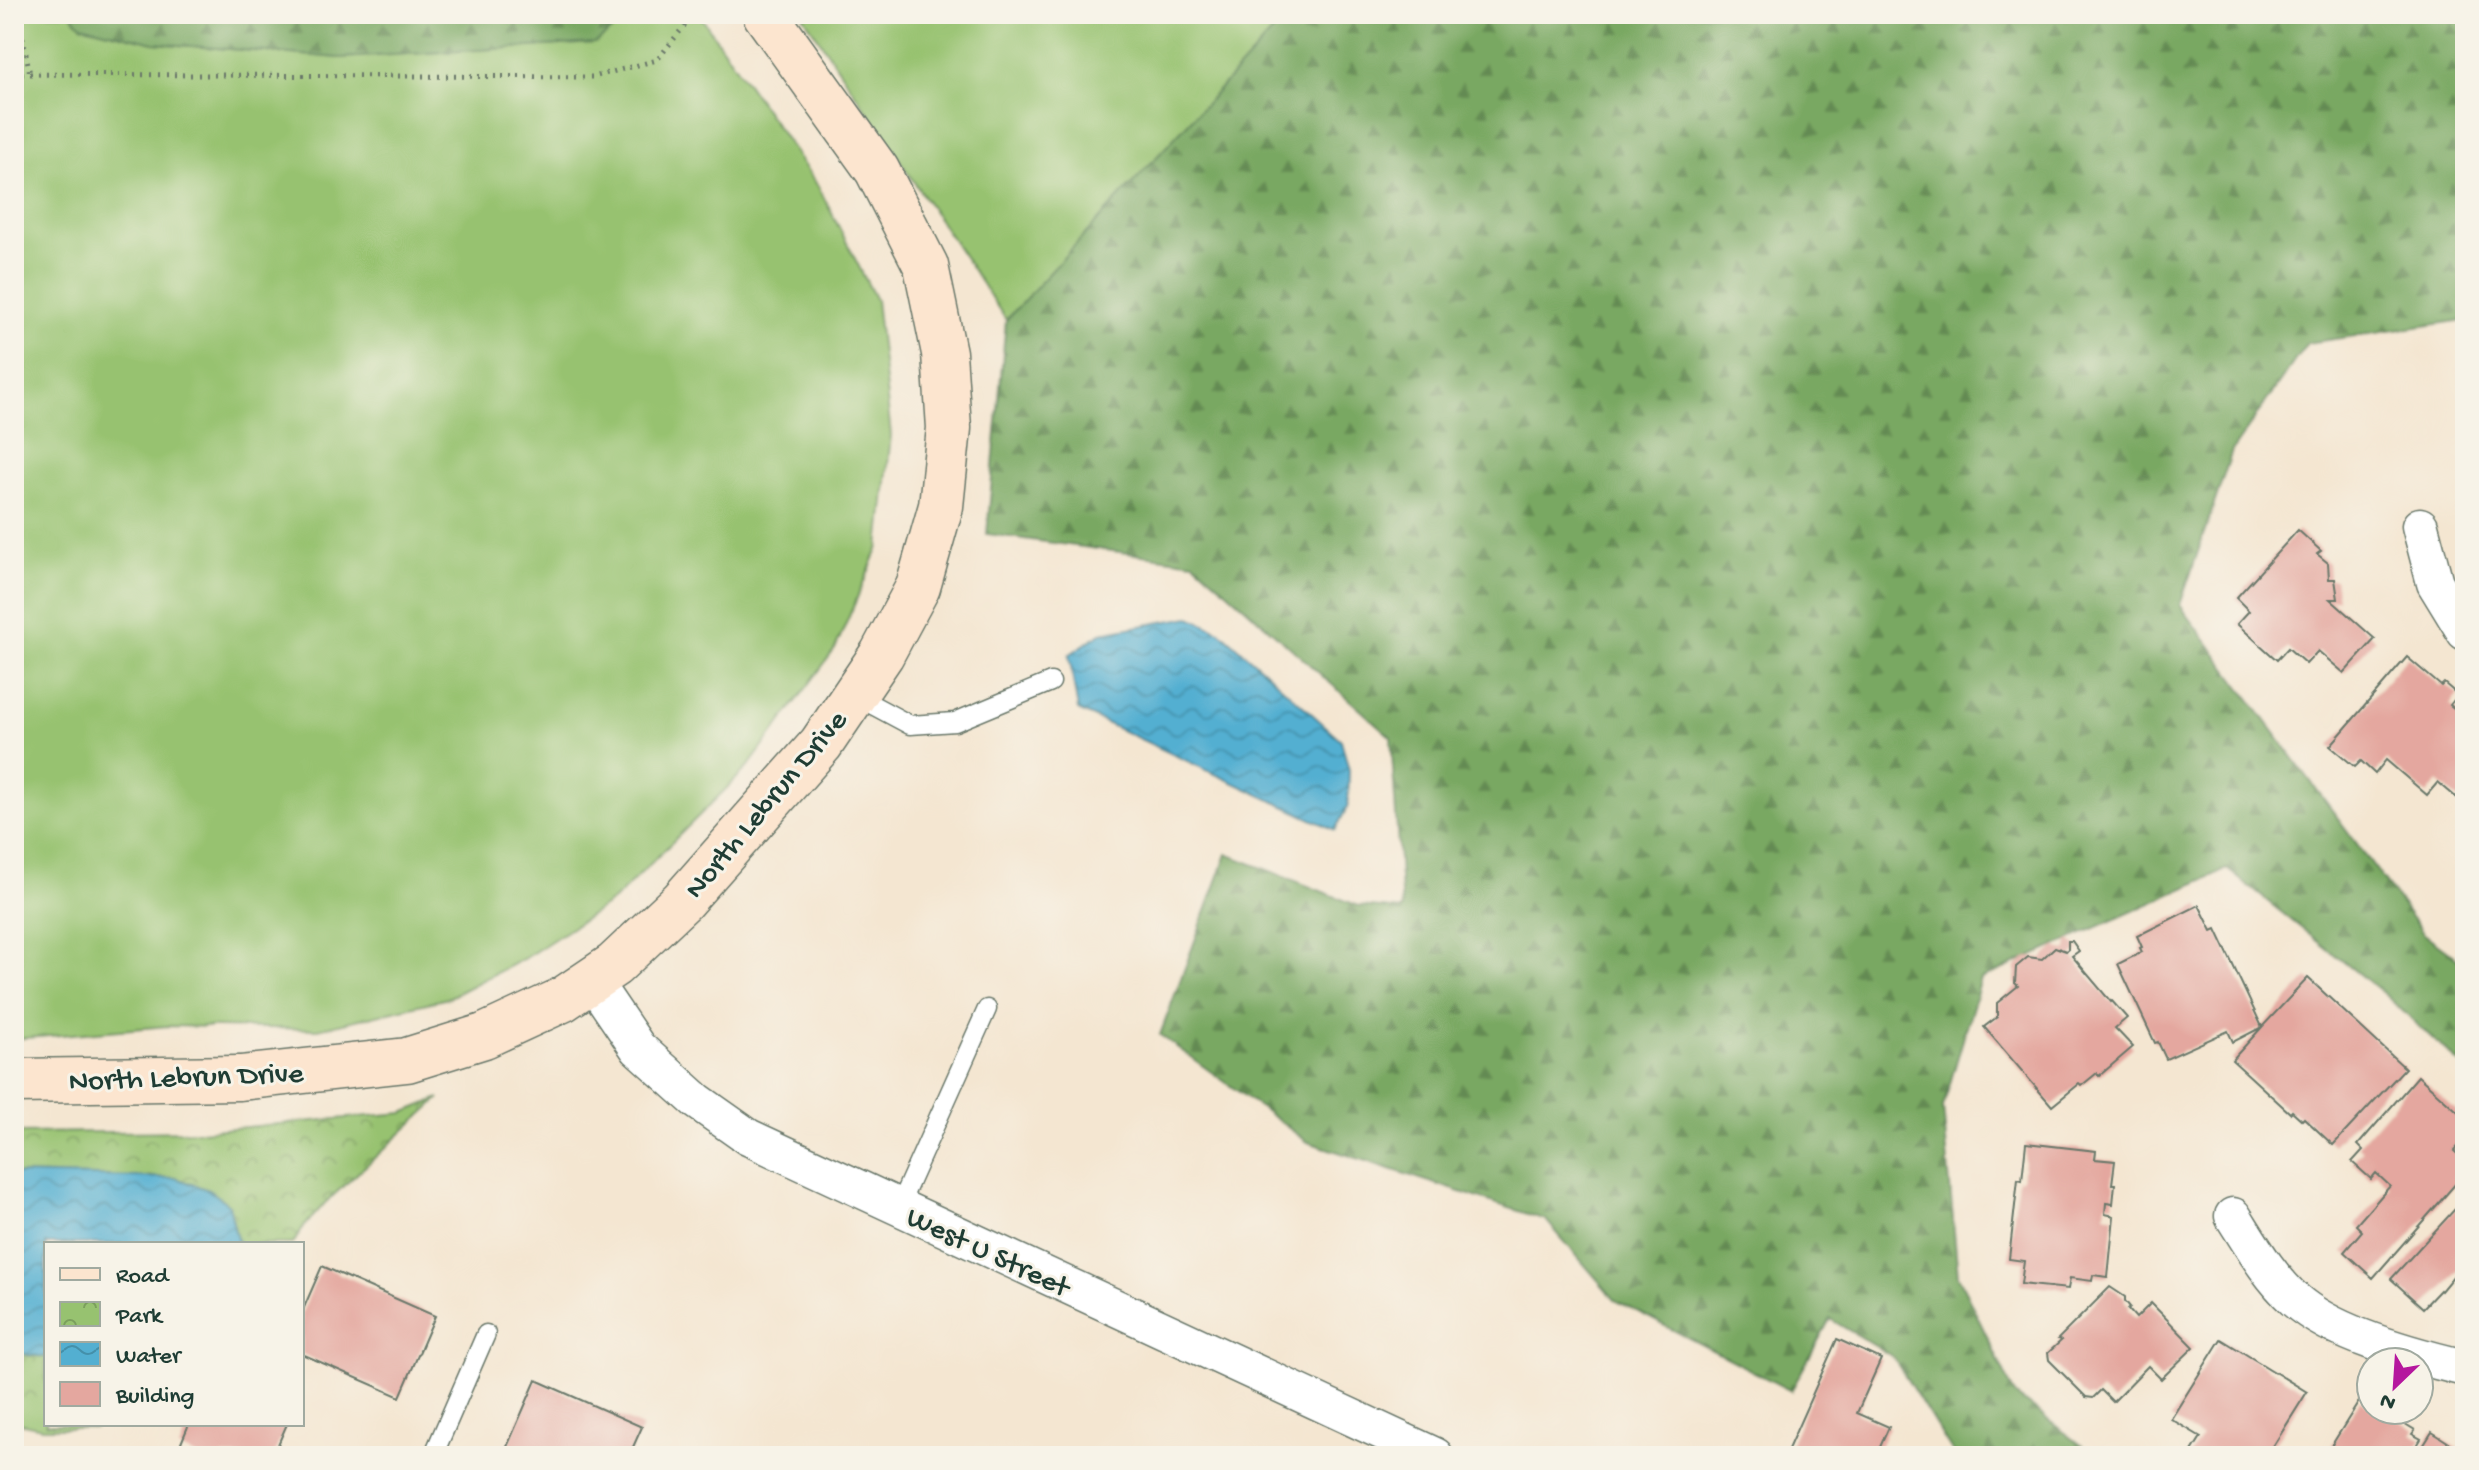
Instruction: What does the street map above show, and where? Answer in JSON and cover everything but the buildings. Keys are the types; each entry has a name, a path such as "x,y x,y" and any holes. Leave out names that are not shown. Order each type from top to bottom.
{"street":[{"name":"North Lebrun Drive","path":"14,1081 240,1078 407,1060 484,1036 562,1000 614,965 682,901 821,744 882,654 918,587 941,506 949,428 944,353 926,266 877,170 765,14"},
{"path":"2420,526 2435,583 2465,632"},
{"name":"West U Street","path":"592,980 638,1048 697,1101 748,1137 1435,1456"},
{"path":"2233,1216 2267,1270 2295,1300 2318,1317 2390,1347 2465,1368"}],"lane":[{"path":"854,695 910,725 955,722 1051,682"},
{"path":"898,1208 987,1009"},
{"path":"433,1456 486,1334"}],"path":[{"path":"18,14 30,74"},
{"path":"14,74 593,77 657,60 694,14"}],"green space":[{"path":"14,14 71,14 81,25 154,43 340,58 595,43 633,14 699,14 818,186 876,300 891,435 879,547 835,649 748,767 614,900 525,958 448,998 318,1029 168,1026 14,1039"},
{"path":"71,14 633,14 595,43 340,58 154,43 81,25"},
{"path":"802,14 1289,14 1006,320"},
{"path":"1289,14 2465,14 2465,320 2307,343 2232,451 2180,605 2423,933 2465,964 2465,1068 2384,994 2227,869 1981,979 1943,1107 1958,1276 2015,1395 2096,1456 1955,1456 1893,1357 1830,1319 1791,1391 1615,1300 1546,1220 1308,1142 1160,1035 1227,854 1359,906 1402,910 1391,737 1194,562 987,534 1006,320"},
{"path":"440,1098 325,1203 294,1242 238,1242 229,1205 176,1178 14,1174 14,1133 201,1131 403,1113"},
{"path":"14,1353 44,1357 44,1426 98,1426 42,1428 14,1422"}],"water":[{"path":"1190,617 1220,631 1341,740 1349,770 1348,806 1335,830 1078,710 1069,655 1101,633"},
{"path":"14,1174 176,1178 211,1191 229,1205 238,1242 44,1242 44,1357 14,1353"}]}
